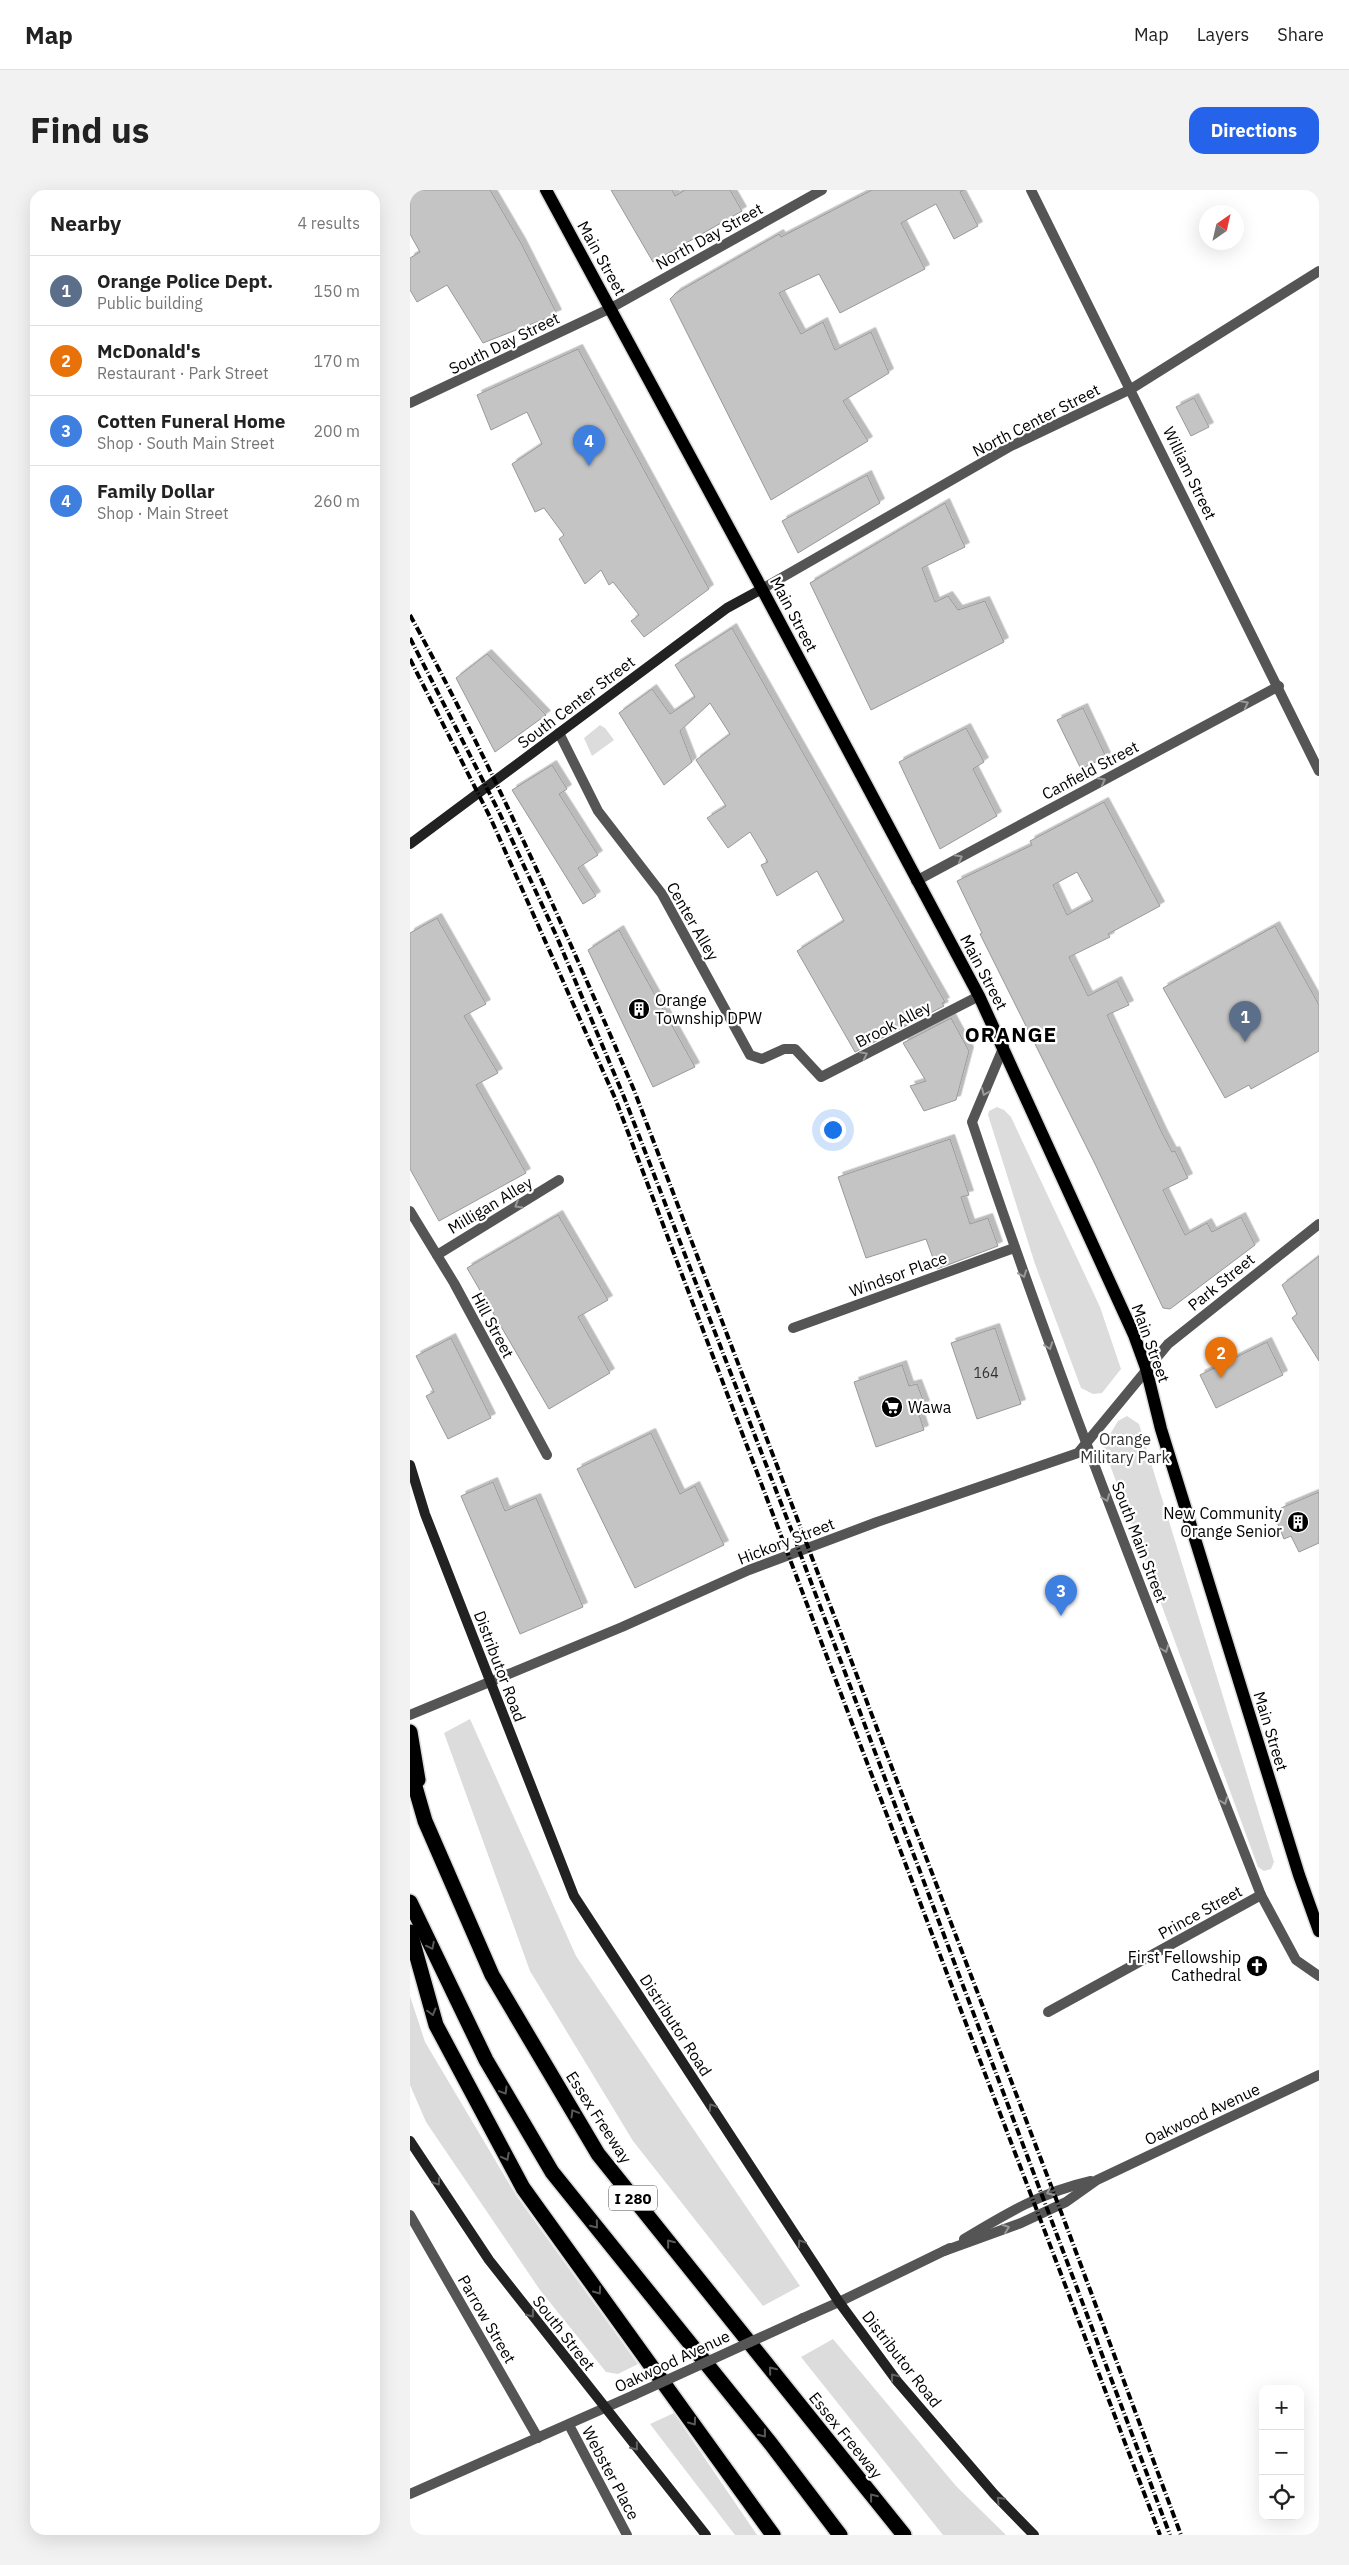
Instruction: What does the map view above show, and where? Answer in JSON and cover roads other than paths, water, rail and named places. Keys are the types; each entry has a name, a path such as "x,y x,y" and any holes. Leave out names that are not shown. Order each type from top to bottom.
{"highway":[{"path":"410,1732 425,1821"},
{"name":"Essex Freeway","path":"410,1769 425,1821 492,1975 598,2154 904,2535"},
{"name":"I 280","path":"410,1902 486,2060 552,2172 771,2444 840,2535"},
{"path":"410,1932 436,2025 523,2188 773,2535"}],"main road":[{"name":"Main Street","path":"546,190 979,996 1004,1046 1134,1335 1146,1368 1161,1428 1298,1875 1319,1931"},
{"name":"South Center Street","path":"410,844 727,608 762,589"},
{"name":"Distributor Road","path":"410,1465 425,1514 574,1896 840,2302 897,2382 994,2494 1034,2535"},
{"name":"South Street","path":"410,2141 488,2260 706,2535"}],"street":[{"name":"North Day Street","path":"611,308 822,190"},
{"name":"William Street","path":"1030,190 1279,686 1319,771"},
{"name":"North Center Street","path":"762,589 1011,446 1131,389 1319,271"},
{"name":"South Day Street","path":"410,403 611,308"},
{"name":"Canfield Street","path":"916,881 1279,686"},
{"name":"Center Alley","path":"559,733 598,811 662,894 750,1055 762,1059 784,1049 795,1049 821,1077"},
{"name":"Brook Alley","path":"821,1077 979,996"},
{"name":"South Main Street","path":"1004,1046 972,1122 1014,1248 1086,1444 1260,1895 1296,1960 1319,1976"},
{"name":"Milligan Alley","path":"436,1255 560,1180"},
{"name":"Hill Street","path":"410,1211 547,1455"},
{"name":"Park Street","path":"1146,1368 1168,1344 1319,1224"},
{"name":"Windsor Place","path":"792,1328 1014,1248"},
{"name":"Hickory Street","path":"410,1715 749,1570 860,1528 1078,1453 1146,1368"},
{"name":"Prince Street","path":"1048,2012 1260,1895"},
{"name":"Oakwood Avenue","path":"944,2251 1030,2219 1066,2202 1097,2180 1319,2076"},
{"name":"Oakwood Avenue","path":"410,2494 605,2409 840,2302 944,2251 1015,2208 1059,2188 1097,2180"},
{"name":"Parrow Street","path":"410,2214 538,2438"},
{"name":"Webster Place","path":"569,2425 627,2535"}],"railway":[{"path":"410,615 471,732 528,850 634,1090 1066,2225 1181,2535"},
{"path":"410,638 499,812 556,935 624,1097 791,1529 1170,2535"},
{"path":"410,659 490,817 615,1098 1160,2535"}],"place":[{"name":"Family Dollar","path":"589,466"},
{"name":"Orange Township DPW","path":"639,1009"},
{"name":"Orange Police Dept.","path":"1245,1042"},
{"name":"McDonald's","path":"1221,1378"},
{"name":"Wawa","path":"892,1407"},
{"name":"New Community Orange Senior","path":"1298,1522"},
{"name":"Cotten Funeral Home","path":"1061,1616"},
{"name":"First Fellowship Cathedral","path":"1257,1966"}],"district":[{"name":"ORANGE","path":"1011,1034"}],"park label":[{"name":"Orange Military Park","path":"1125,1448"}]}
